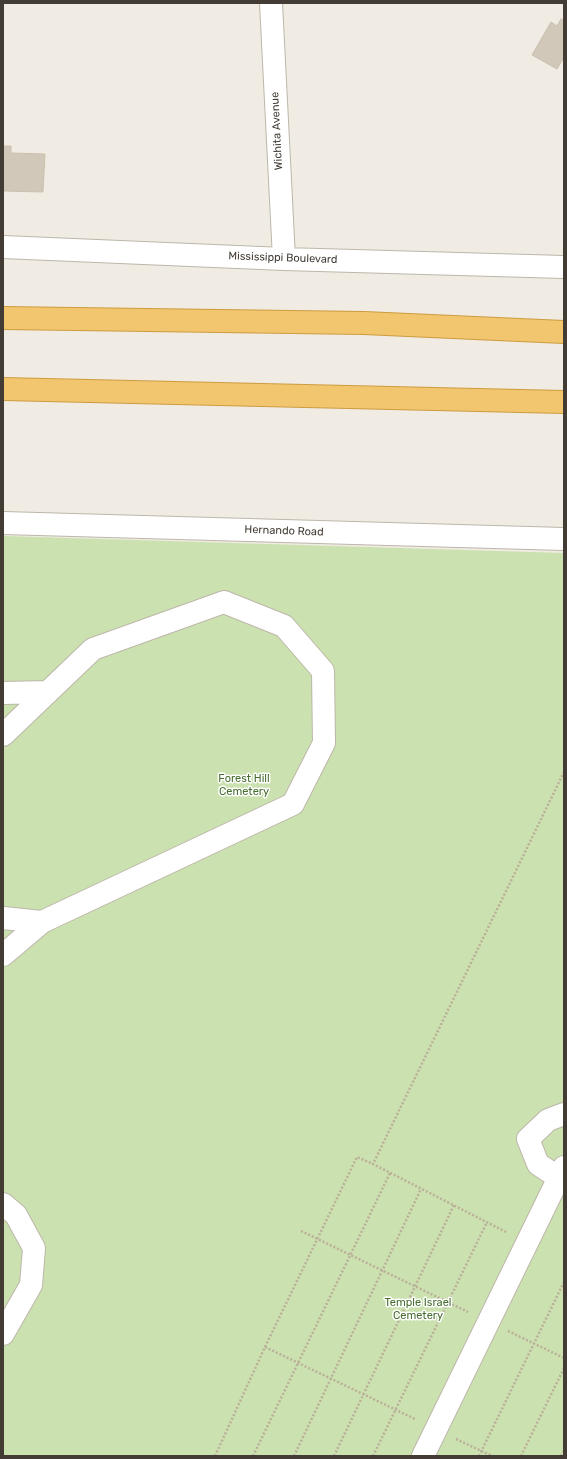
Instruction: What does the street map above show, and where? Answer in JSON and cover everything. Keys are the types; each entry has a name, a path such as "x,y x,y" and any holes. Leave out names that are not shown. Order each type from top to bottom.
{"highway":[{"path":"3,318 364,323 564,332"},
{"path":"3,389 564,402"}],"street":[{"name":"Wichita Avenue","path":"271,3 284,259"},
{"name":"Mississippi Boulevard","path":"3,248 284,259 564,267"},
{"name":"Hernando Road","path":"3,523 564,539"},
{"path":"3,735 93,649 224,602 284,626 323,671 324,742 293,804 42,922 3,955"},
{"path":"3,693 48,692"},
{"path":"3,918 42,922"},
{"path":"424,1456 562,1172 538,1164 528,1139 548,1120 564,1114"},
{"path":"3,1204 16,1215 34,1248 31,1285 3,1334"}],"path":[{"path":"373,1164 564,772"},
{"path":"215,1456 265,1347 357,1157 527,1242"},
{"path":"253,1456 390,1173"},
{"path":"294,1456 421,1189"},
{"path":"334,1456 454,1205"},
{"path":"373,1456 487,1222"},
{"path":"301,1231 564,1358"},
{"path":"479,1456 564,1282"},
{"path":"265,1347 492,1456"},
{"path":"521,1456 564,1368"},
{"path":"561,1456 564,1450"}],"green space":[{"name":"Forest Hill Cemetery","path":"3,536 564,553 564,1456 3,1456"}],"building":[{"path":"561,19 564,21 564,57 557,69 532,55 551,22 557,26"},
{"path":"3,146 11,146 11,153 45,154 43,192 3,191"}],"park label":[{"name":"Temple Israel Cemetery","path":"418,1309"}]}
